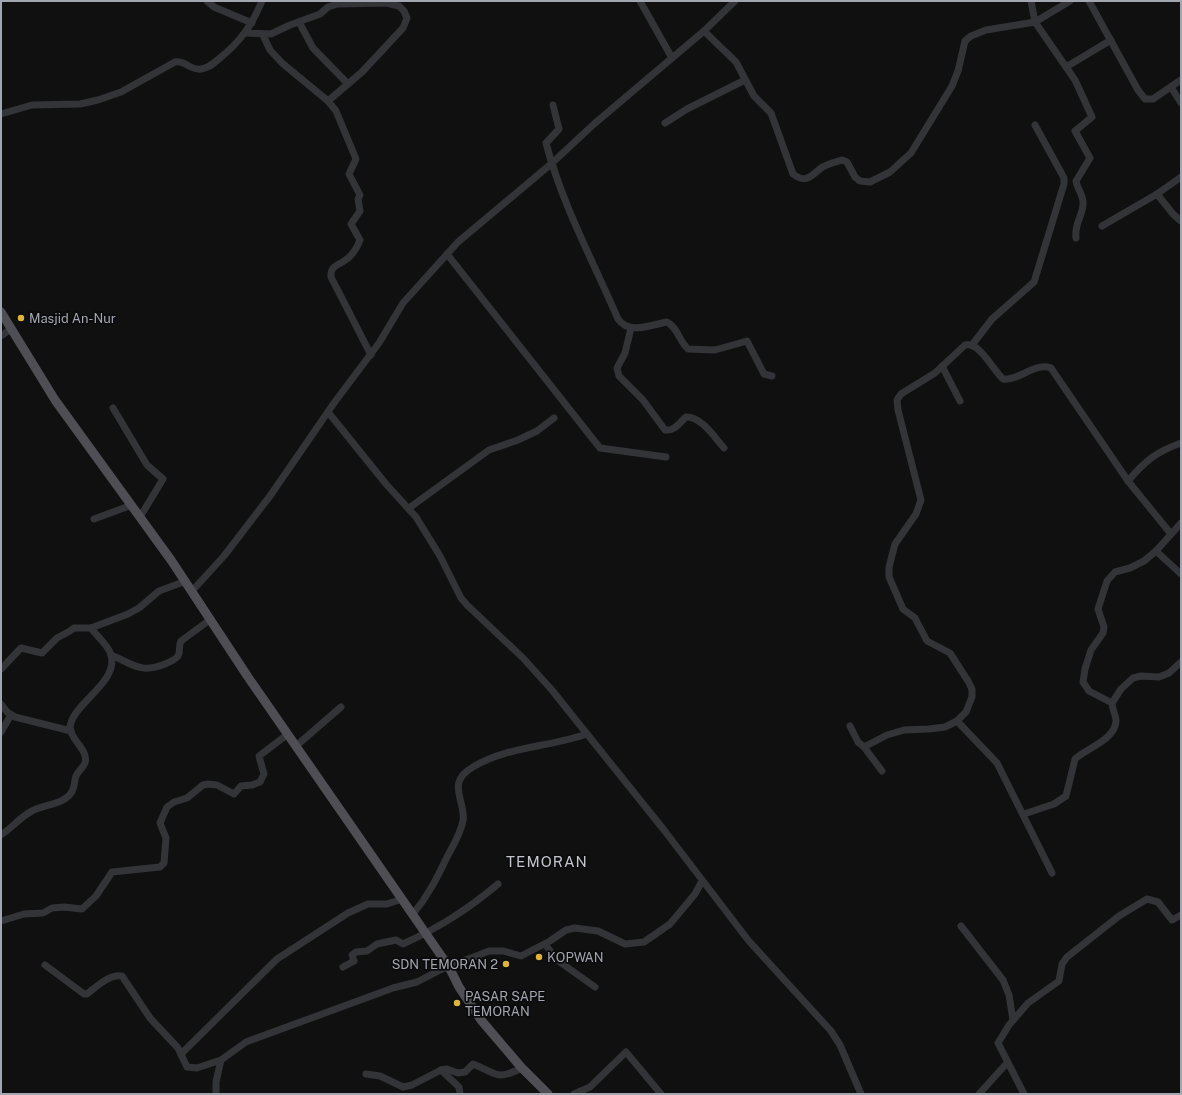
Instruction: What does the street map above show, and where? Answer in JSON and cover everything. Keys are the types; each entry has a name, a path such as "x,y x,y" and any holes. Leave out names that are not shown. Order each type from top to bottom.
{"main road":[{"path":"1,312 55,400 186,581 210,620 449,967 459,987 481,1020 522,1068 548,1094"}],"street":[{"path":"207,1 214,7 252,23"},
{"path":"1,114 32,105 80,104 98,100 126,89 175,62 182,62 194,69 205,69 229,50 246,33 262,1"},
{"path":"640,1 672,58"},
{"path":"192,591 224,556 270,496 328,412 370,355 403,303 447,254 473,227 551,164 594,124 704,31 735,1"},
{"path":"1031,1 1035,22 1075,80 1092,117 1074,131 1090,158 1076,181 1083,201 1082,211 1075,228 1076,238"},
{"path":"704,31 736,62 754,96 771,114 794,174 802,180 808,179 827,165 842,160 850,165 856,177 860,181 870,182 890,172 911,153 952,86 958,71 965,41 971,36 986,30 1035,22 1070,1"},
{"path":"1089,1 1138,90 1145,99 1153,99 1181,80"},
{"path":"246,33 263,35 271,34 320,14 328,7 337,4 386,3 399,6 404,11 407,18 403,28 362,72 328,102"},
{"path":"299,22 313,48 348,84"},
{"path":"263,35 270,50 282,63 328,102 339,117 356,159 349,174 360,195 358,199 360,210 350,224 360,240 358,248 345,261 333,267 330,272 331,277 370,355"},
{"path":"1066,67 1111,40"},
{"path":"665,123 687,109 745,80"},
{"path":"1171,87 1181,103"},
{"path":"553,105 559,129 546,143 551,164 622,326 631,328 667,322 673,326 682,344 688,349 715,350 747,341 764,374 772,376"},
{"path":"972,345 992,319 1034,282 1064,184 1064,178 1035,125"},
{"path":"1102,226 1157,194 1181,177"},
{"path":"1157,194 1173,214 1181,221"},
{"path":"447,254 600,448 666,457"},
{"path":"631,328 627,348 617,368 619,376 643,400 665,430 670,431 686,417 693,418 703,425 724,448"},
{"path":"1,336 11,329"},
{"path":"864,747 887,735 915,729 945,727 957,721 966,712 972,697 972,689 950,654 924,639 915,618 901,604 889,577 889,567 895,544 916,514 921,500 898,410 897,400 901,394 929,377 961,348 967,344 972,345 980,351 1003,379 1039,368 1051,368 1128,482 1171,534"},
{"path":"942,366 960,401"},
{"path":"113,408 147,465 162,478 140,517"},
{"path":"328,412 386,484 409,508 429,536 461,598 523,658 587,734 664,830 748,940 837,1039 862,1094"},
{"path":"409,508 489,450 518,440 537,430 554,418"},
{"path":"1128,482 1145,462 1156,453 1181,443"},
{"path":"94,519 132,505"},
{"path":"1024,814 1054,804 1066,796 1075,758 1101,742 1115,727 1116,716 1112,703 1089,691 1083,682 1085,669 1091,650 1103,633 1104,628 1099,615 1099,602 1111,576 1137,565 1156,551 1181,523"},
{"path":"1156,551 1181,574"},
{"path":"1,668 21,648 42,653 57,638 74,628 91,628 134,611 159,591 186,581"},
{"path":"91,628 111,655 140,668 146,669 164,664 178,657 181,641 210,620"},
{"path":"1,835 19,819 34,810 54,804 71,793 76,776 86,761 70,726 74,716 99,687 108,673 111,663 111,655"},
{"path":"1112,703 1121,689 1133,678 1141,676 1159,677 1169,673 1181,662"},
{"path":"1,704 11,715 30,722 71,731"},
{"path":"296,746 341,707"},
{"path":"1,732 11,715"},
{"path":"957,721 997,763 1024,814 1052,873"},
{"path":"850,726 858,742 864,747 882,770"},
{"path":"1,921 24,914 43,913 52,908 64,907 82,909 104,887 112,872 160,867 164,863 166,838 160,823 167,807 174,802 188,798 199,787 208,784 217,785 234,794 241,786 252,785 260,782 264,774 259,756 288,734"},
{"path":"413,914 434,886 459,837 463,818 457,788 468,770 481,763 512,751 564,741 587,734"},
{"path":"45,965 84,994 87,994 106,980 116,976 122,976 150,1018 178,1048 184,1064 190,1068 221,1060 246,1042 393,988 417,982 489,951 503,950 521,956 545,944 566,930 575,928 598,931 625,944 644,942 664,929 674,920 695,894 702,881"},
{"path":"343,966 354,961 352,955 356,952 367,951 376,944 396,940 403,944 426,933 471,907 498,884"},
{"path":"181,1054 277,959 348,913 368,904 387,904 402,899"},
{"path":"1024,1094 1007,1063 998,1042 1013,1020 1028,1003 1059,981 1062,964 1067,957 1119,916 1147,899 1158,902 1172,920 1181,915"},
{"path":"961,926 1003,980 1009,995 1013,1020"},
{"path":"545,944 557,960 595,987"},
{"path":"574,1094 590,1087 626,1052 660,1094"},
{"path":"216,1094 216,1082 221,1060"},
{"path":"979,1094 1007,1063"},
{"path":"366,1074 380,1076 404,1087 418,1082 441,1070 447,1069 461,1073 474,1064 489,1073 503,1076 522,1068"},
{"path":"441,1070 459,1087 460,1094"}],"place":[{"name":"Masjid An-Nur","path":"21,318"},
{"name":"KOPWAN","path":"539,957"},
{"name":"SDN TEMORAN 2","path":"506,964"},
{"name":"PASAR SAPE TEMORAN","path":"457,1003"}],"district":[{"name":"TEMORAN","path":"547,862"}]}
